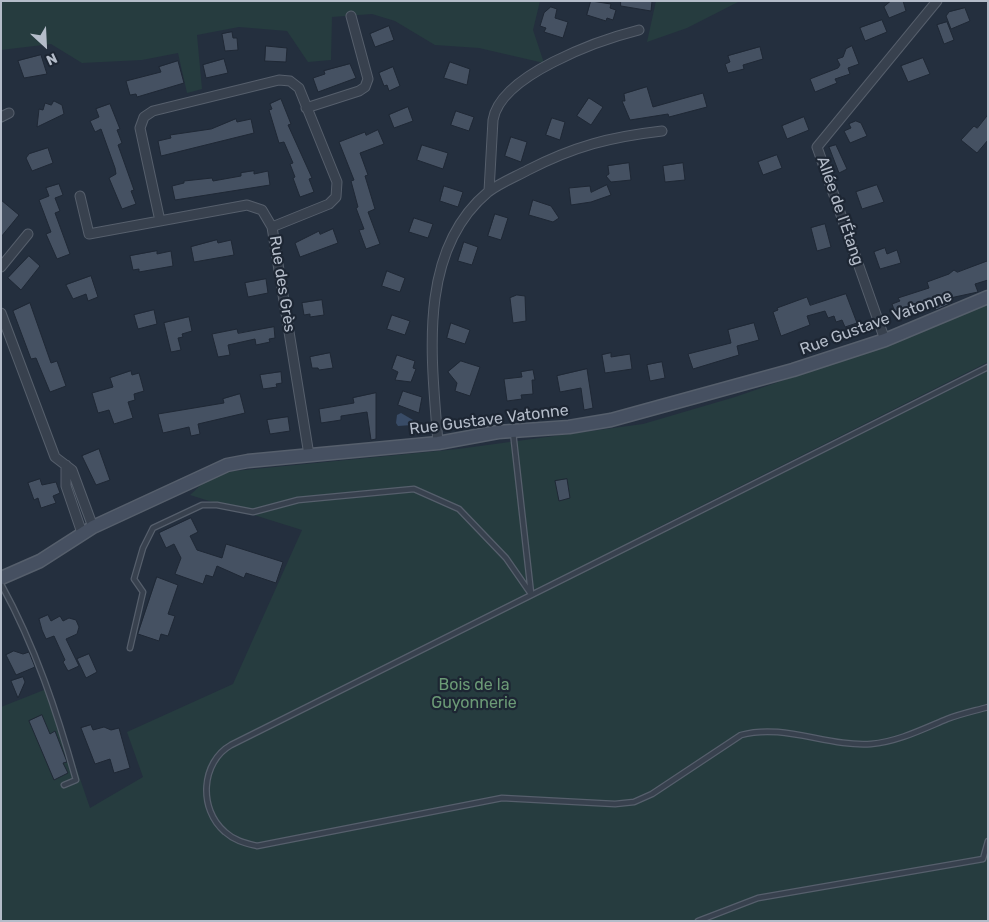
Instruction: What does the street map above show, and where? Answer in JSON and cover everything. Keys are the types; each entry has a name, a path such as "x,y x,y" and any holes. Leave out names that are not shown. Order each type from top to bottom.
{"street":[{"name":"Allée de l'Étang","path":"885,340 817,147 937,1"},
{"path":"306,108 359,91 365,87 368,78 351,16"},
{"path":"489,191 494,110 500,101 526,80 560,58 587,45 639,30"},
{"path":"160,221 140,128 144,117 153,110 280,80 290,81 299,88 337,182 336,197 329,204 272,227"},
{"path":"438,443 433,369 438,281 452,235 489,191 566,152 616,136 662,131"},
{"name":"Rue des Grès","path":"80,196 89,234 248,205 262,210 272,227 309,454"},
{"path":"1,267 28,234"},
{"name":"Rue Gustave Vatonne","path":"1,578 40,561 87,530 228,465 309,454 438,443 513,430 569,427 629,415 793,370 885,340 988,297"},
{"path":"1,313 55,457 72,470 87,530"}],"lane":[{"path":"988,367 221,750 210,764 207,775 207,795 212,816 224,832 238,842 257,846 502,798 615,804 634,802 652,794 742,735 756,731 855,744 872,744 898,738 950,718 988,707"},
{"path":"513,430 531,594"},
{"path":"130,648 144,592 134,579 143,548 153,528 202,505 218,505 253,512 298,500 414,489 459,509 506,558 531,594"},
{"path":"1,584 47,683 64,736 76,780 64,785"},
{"path":"698,921 758,898 984,859 988,841"}],"green space":[{"path":"1,1 540,1 533,30 544,63 479,48 435,45 395,21 372,14 332,17 331,60 308,62 287,31 239,27 197,35 202,89 187,93 178,53 142,60 82,63 51,44 1,50"},
{"path":"656,1 740,1 687,28 647,42"},
{"name":"Bois de la Guyonnerie","path":"988,301 988,362 645,534 648,540 988,371 988,921 1,921 1,707 49,688 90,808 143,777 127,732 233,684 302,530 190,495 214,473 458,449 643,424 735,397 845,359"}],"water":[{"path":"401,413 413,420 412,425 398,426 396,423 397,415"}],"building":[{"path":"591,1 611,4 610,8 616,10 613,20 607,18 606,21 587,15"},
{"path":"621,1 652,1 651,11 621,6"},
{"path":"891,1 903,1 906,11 889,18 884,7"},
{"path":"551,7 557,9 555,18 568,22 563,38 544,32 546,28 540,26 544,13"},
{"path":"965,8 970,21 951,29 946,16 949,12"},
{"path":"882,20 887,32 865,41 860,28"},
{"path":"947,22 954,40 944,44 937,25"},
{"path":"389,26 394,40 375,47 370,34"},
{"path":"232,32 233,38 237,38 238,50 225,51 222,34"},
{"path":"266,46 287,48 286,62 265,61"},
{"path":"852,46 859,64 848,68 850,74 835,79 837,83 815,92 810,79 838,68 840,65 837,59 843,57 846,49"},
{"path":"760,47 763,59 743,65 744,69 728,73 725,64 730,62 728,56"},
{"path":"41,55 47,74 24,78 18,61"},
{"path":"923,58 930,74 908,82 901,66"},
{"path":"224,59 228,73 206,78 203,65"},
{"path":"178,61 184,83 137,97 136,94 130,95 126,81 161,72 159,67"},
{"path":"450,62 470,69 467,85 444,78"},
{"path":"350,64 356,78 318,92 313,78 325,74 324,71"},
{"path":"393,67 400,86 389,91 387,85 384,86 379,73"},
{"path":"647,87 653,107 703,93 707,107 669,117 668,114 630,120 622,101 625,101 624,94"},
{"path":"589,98 603,107 591,125 577,116"},
{"path":"281,99 291,124 288,125 312,178 309,179 314,192 300,197 290,164 293,163 284,142 279,143 269,110 272,109 270,104"},
{"path":"54,101 62,105 64,114 37,127 39,109 43,110 45,103 51,105"},
{"path":"110,104 120,129 117,130 122,143 118,145 134,190 131,191 136,204 122,209 109,178 116,174 101,129 95,132 90,121 99,117 96,109"},
{"path":"408,107 413,121 394,128 389,115"},
{"path":"456,111 474,117 469,131 451,125"},
{"path":"988,115 988,140 977,153 961,140 974,126 977,128"},
{"path":"804,117 809,130 787,139 782,126"},
{"path":"552,118 565,122 560,140 546,135"},
{"path":"236,119 237,122 251,119 254,133 161,156 158,141 171,138 170,135 211,129"},
{"path":"856,121 861,123 867,136 850,143 844,131 851,128 849,124"},
{"path":"378,130 384,144 360,153 368,175 365,176 375,209 368,212 380,244 366,249 359,230 364,229 356,208 358,207 351,181 354,180 339,142 365,132 366,135"},
{"path":"511,137 527,142 521,162 505,156"},
{"path":"422,145 448,153 443,169 417,160"},
{"path":"836,145 847,169 839,173 829,147"},
{"path":"48,148 53,163 32,171 26,158 29,154"},
{"path":"777,155 782,168 763,175 758,162"},
{"path":"629,163 631,180 611,182 606,176 609,174 608,166"},
{"path":"683,163 685,180 665,182 663,166"},
{"path":"254,171 254,174 268,171 270,185 175,200 172,186 184,183 184,181 212,178 213,181 241,176 241,173"},
{"path":"59,184 63,195 55,198 60,211 55,213 70,254 57,259 46,234 51,232 39,200 49,196 46,188"},
{"path":"607,185 611,195 591,202 571,205 569,188 590,186 591,192"},
{"path":"877,185 884,202 862,209 856,192"},
{"path":"444,186 463,192 458,207 440,201"},
{"path":"1,200 19,215 1,237"},
{"path":"533,200 551,206 559,218 553,222 529,215"},
{"path":"495,214 508,218 501,240 488,236"},
{"path":"414,218 433,224 428,238 409,232"},
{"path":"825,224 831,247 817,251 811,228"},
{"path":"333,229 338,243 300,257 295,243 319,231 320,234"},
{"path":"217,240 218,243 231,240 234,255 194,262 191,247"},
{"path":"464,242 478,247 472,265 458,261"},
{"path":"885,248 887,254 897,250 901,263 880,269 874,252"},
{"path":"157,251 157,254 171,251 173,266 139,272 139,269 133,270 130,256"},
{"path":"29,256 40,266 21,290 8,278"},
{"path":"988,261 988,280 975,284 978,292 950,298 952,303 936,310 933,301 896,315 892,304 900,301 898,298 929,288 927,282 949,274 954,270 957,272"},
{"path":"387,271 405,278 400,292 382,286"},
{"path":"91,276 98,297 88,301 86,294 73,299 66,285"},
{"path":"266,279 268,293 248,297 245,283"},
{"path":"846,294 857,323 845,327 842,320 836,322 834,316 828,318 825,311 807,316 810,325 781,336 773,312 778,310 777,308 807,297 810,305"},
{"path":"517,295 525,296 526,321 513,323 510,298"},
{"path":"322,300 324,315 310,317 310,314 304,315 302,303"},
{"path":"30,303 51,363 57,361 66,386 50,392 36,358 31,359 13,311"},
{"path":"154,310 157,324 138,329 134,315"},
{"path":"392,315 410,321 405,335 387,329"},
{"path":"189,317 192,331 182,334 183,337 178,338 181,350 171,352 164,323"},
{"path":"451,323 470,330 465,344 447,338"},
{"path":"754,323 759,340 737,346 739,355 693,369 688,354 731,343 728,330"},
{"path":"274,327 275,338 269,339 270,342 256,345 255,339 228,345 230,355 218,357 212,334 237,329 238,333"},
{"path":"330,353 333,368 319,370 318,368 312,368 310,357"},
{"path":"611,353 611,357 630,354 632,369 605,373 602,355"},
{"path":"397,355 415,361 413,368 416,369 411,382 395,380 398,372 392,369"},
{"path":"461,361 480,367 470,396 455,391 457,383 448,372"},
{"path":"662,362 665,378 650,381 647,365"},
{"path":"587,369 593,408 584,410 581,388 560,392 557,376"},
{"path":"533,370 535,380 532,380 533,394 521,395 522,399 507,401 504,379 522,377 521,372"},
{"path":"131,371 132,375 139,373 144,391 134,394 135,400 128,402 133,418 114,424 109,410 98,413 92,393 113,387 110,378"},
{"path":"281,372 282,383 276,384 277,387 263,389 260,375"},
{"path":"403,391 422,397 419,413 398,405"},
{"path":"376,393 376,439 371,440 367,412 341,416 341,420 321,423 319,409 354,403 353,398"},
{"path":"240,394 245,413 198,424 200,434 191,436 189,427 163,433 158,414 224,403 223,399"},
{"path":"288,417 290,431 270,434 267,420"},
{"path":"99,449 110,480 96,485 82,456"},
{"path":"40,479 42,485 56,482 60,493 53,496 56,503 41,508 38,498 34,500 28,483"},
{"path":"567,479 570,498 559,501 555,481"},
{"path":"191,518 198,532 190,536 197,550 222,558 226,544 283,562 276,583 246,573 244,578 217,566 213,577 206,575 203,584 175,574 181,558 174,544 166,548 159,533"},
{"path":"157,577 178,585 168,614 175,616 168,636 161,634 159,641 138,634"},
{"path":"48,615 51,621 60,616 63,621 69,618 76,620 79,627 77,634 66,639 79,666 68,671 54,636 46,639 39,619"},
{"path":"14,651 23,654 29,652 35,667 16,675 6,655"},
{"path":"89,654 97,672 86,678 77,659"},
{"path":"23,677 25,682 18,698 11,681"},
{"path":"42,715 50,734 55,731 67,762 63,763 68,773 54,780 29,721"},
{"path":"91,725 93,730 104,727 111,730 119,728 130,768 114,773 110,759 95,764 81,728"}]}
